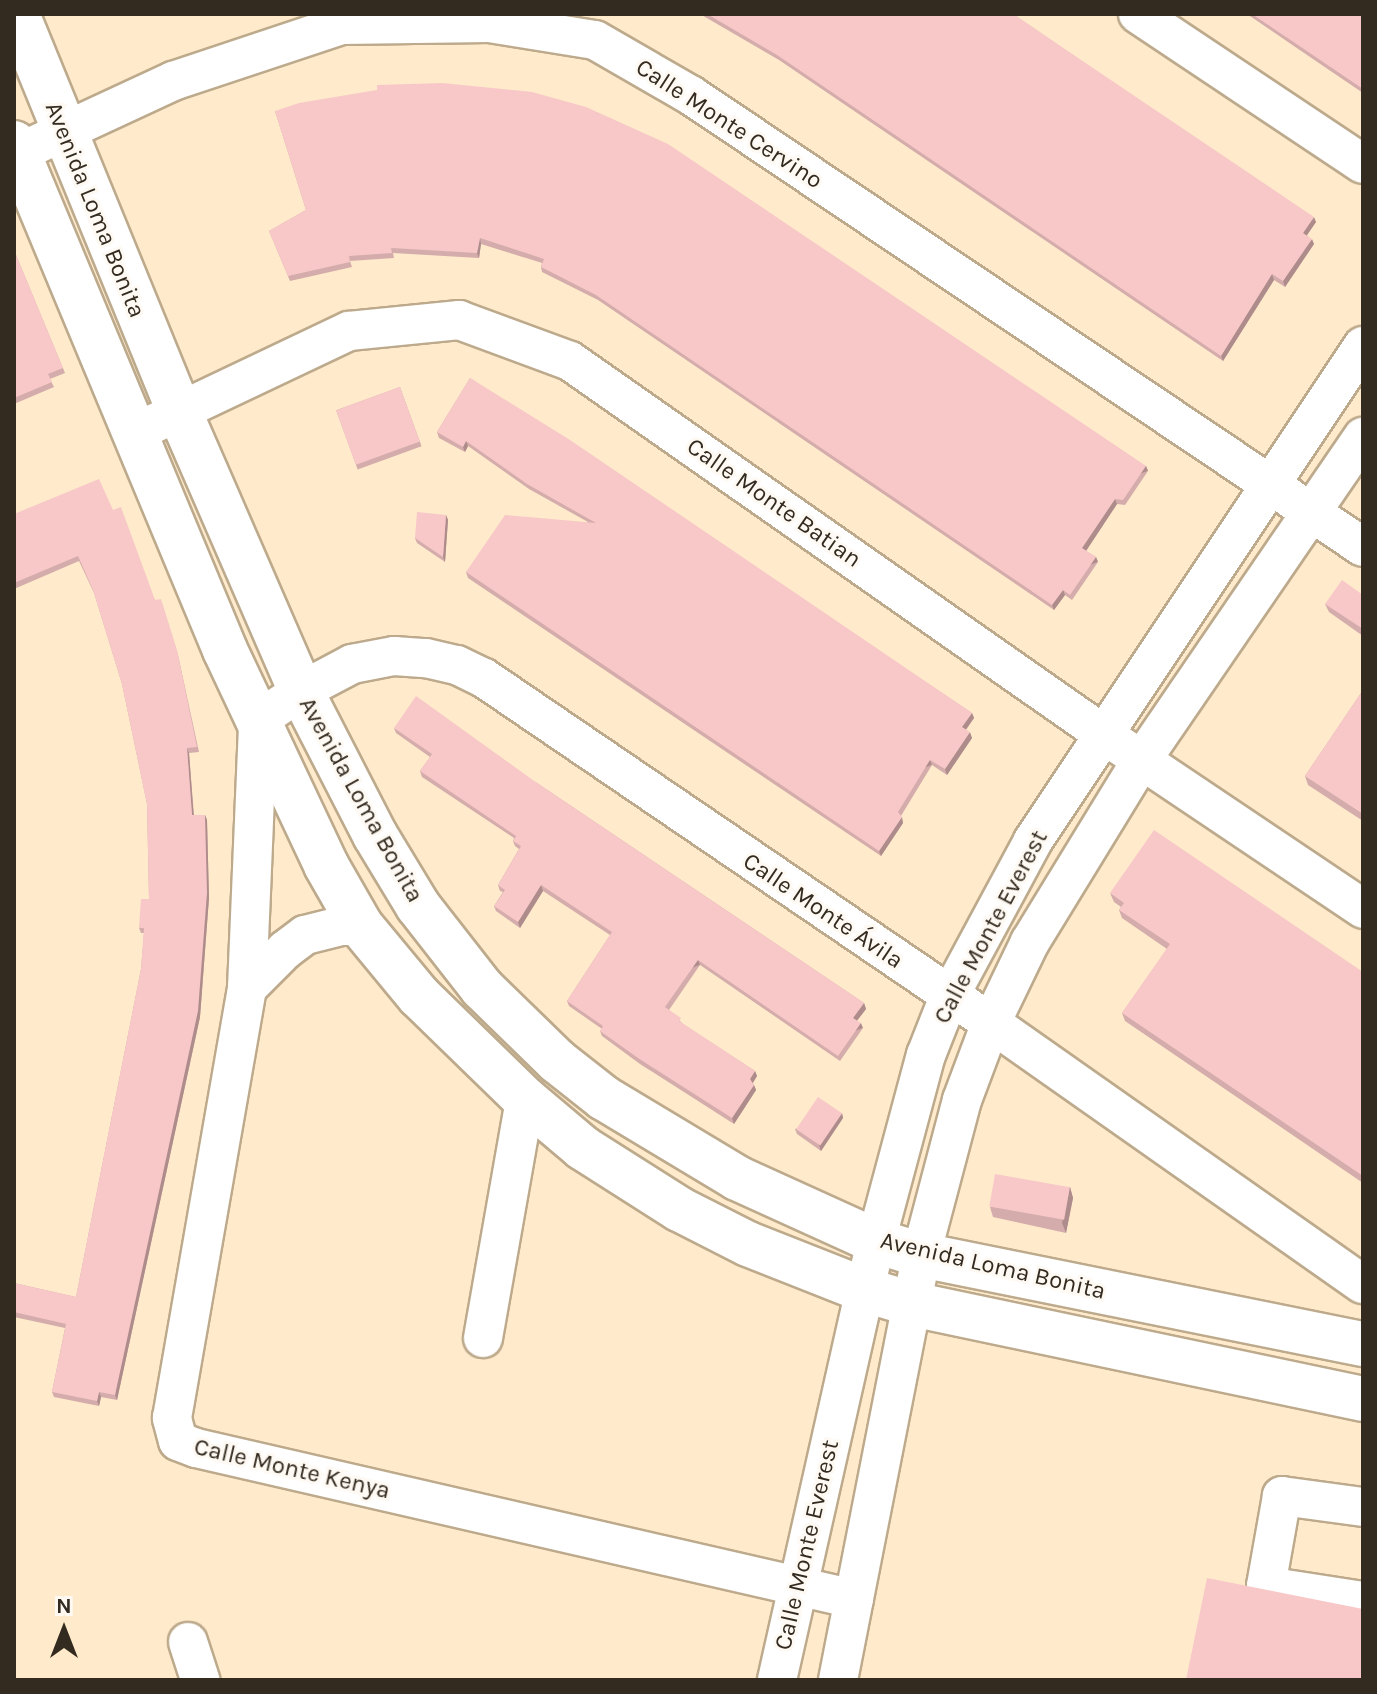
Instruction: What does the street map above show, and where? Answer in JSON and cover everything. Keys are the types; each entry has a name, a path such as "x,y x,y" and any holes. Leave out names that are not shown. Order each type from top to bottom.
{"main road":[{"name":"Avenida Loma Bonita","path":"17,14 62,131 180,413 301,691 375,835 418,906 482,988 557,1061 604,1098 737,1178 876,1241 921,1255 1363,1344"},
{"name":"Avenida Loma Bonita","path":"16,148 134,433 300,814 361,926 419,996 525,1099 583,1148 679,1209 748,1244 865,1290 912,1304 1363,1399"}],"street":[{"path":"1138,14 1363,164"},
{"name":"Calle Monte Cervino","path":"16,148 62,131 173,81 341,25 489,23 595,40 692,96 1363,547"},
{"name":"Calle Monte Batian","path":"134,433 349,331 459,320 570,361 1141,761 1363,909"},
{"name":"Calle Monte Everest","path":"777,1680 876,1241 926,1055 949,997 1033,841 1106,736 1269,482 1363,346"},
{"name":"Calle Monte Everest","path":"838,1680 921,1255 962,1100 991,1023 1030,942 1141,761 1363,437"},
{"name":"Calle Monte Ávila","path":"258,720 301,691 352,664 394,656 426,658 457,665 484,678 991,1023 1363,1284"},
{"name":"Calle Monte Kenya","path":"258,720 247,988 172,1418 178,1441 211,1452 854,1599"},
{"path":"247,988 285,950 305,935 340,926 361,926"},
{"path":"483,1338 525,1099"},
{"path":"1363,1507 1282,1496 1266,1586 1363,1601"},
{"path":"188,1642 200,1680"}],"building":[{"path":"707,14 1013,14 1314,217 1303,233 1312,239 1283,281 1272,274 1221,356 777,55"},
{"path":"1252,14 1363,14 1363,89"},
{"path":"442,83 532,92 586,107 668,144 1146,466 1123,500 1115,499 1082,548 1096,557 1070,595 1063,590 1052,605 596,295 541,267 544,259 480,238 477,253 391,248 392,253 349,256 350,262 288,276 269,231 306,210 275,111 299,103 377,90 377,85"},
{"path":"14,250 63,368 48,374 52,382 14,398"},
{"path":"470,378 570,440 972,713 962,727 970,732 945,769 930,760 898,812 902,817 879,851 466,572 505,515 596,523 527,484 466,441 463,447 437,432"},
{"path":"400,387 420,442 356,465 336,410"},
{"path":"99,479 113,510 121,507 155,600 161,599 177,650 197,747 187,748 192,815 205,815 207,893 198,1011 115,1395 99,1392 97,1401 52,1392 66,1324 14,1312 14,1283 76,1297 141,969 144,928 139,928 141,899 149,899 147,804 122,684 93,590 78,556 14,583 14,514"},
{"path":"417,512 446,515 443,557 415,538"},
{"path":"1342,580 1363,595 1363,629 1325,604"},
{"path":"1363,690 1363,814 1305,776"},
{"path":"416,696 537,783 864,1003 853,1018 861,1023 838,1056 698,960 665,1007 681,1018 679,1021 755,1071 750,1079 754,1085 732,1118 600,1031 603,1026 567,1001 612,932 541,885 518,922 494,906 505,890 498,885 521,846 513,841 516,836 420,771 432,754 394,728"},
{"path":"1154,830 1363,972 1363,1176 1122,1013 1170,944 1119,910 1124,903 1110,893"},
{"path":"818,1097 842,1113 820,1146 796,1129"},
{"path":"995,1174 1070,1187 1064,1220 989,1206"},
{"path":"1207,1578 1363,1609 1363,1680 1186,1680"}]}
